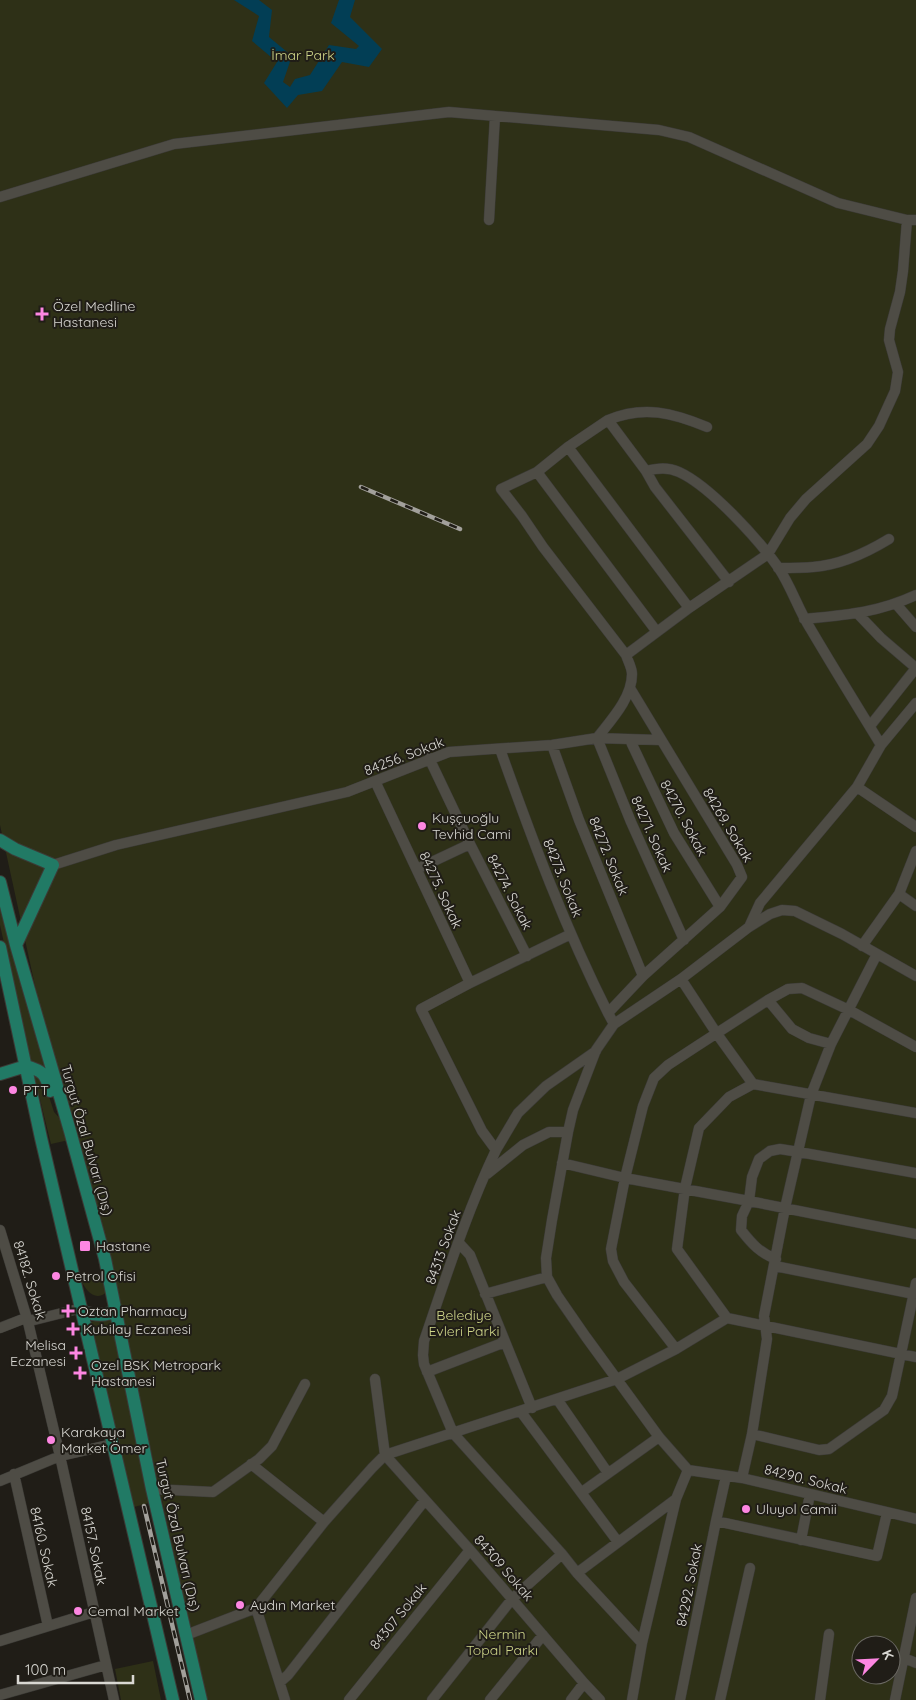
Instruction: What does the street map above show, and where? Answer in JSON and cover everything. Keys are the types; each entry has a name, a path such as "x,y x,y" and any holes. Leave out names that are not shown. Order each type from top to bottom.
{"main road":[{"path":"0,840 15,849 53,865 16,945"},
{"name":"Turgut Özal Bulvarı (Dış)","path":"0,882 105,1259 152,1489 201,1700"},
{"path":"0,947 41,1138 173,1700"},
{"path":"0,1074 26,1066 39,1070 46,1078 57,1113 70,1131"},
{"path":"82,1310 95,1315 116,1310"}],"street":[{"path":"0,197 174,144 449,112 659,130 688,137 838,203 912,220 900,292 890,329 889,340 898,372 895,391 867,444 806,499 790,518 768,554 689,608 626,655"},
{"path":"489,220 495,116"},
{"path":"597,738 616,714 630,688 632,673 626,655 501,489 537,472 568,447 608,420 623,414 648,411 679,416 707,427"},
{"path":"608,420 646,471 655,488 728,582"},
{"path":"568,447 689,608"},
{"path":"646,471 660,468 678,472 701,484 737,519 768,554 778,568 804,619 881,745"},
{"path":"537,472 657,632"},
{"path":"778,568 814,567 849,559 871,550 889,539"},
{"path":"804,619 858,614 896,604 916,595"},
{"path":"896,604 916,627"},
{"path":"858,614 881,638 916,668 870,726"},
{"name":"84269. Sokak","path":"608,1013 643,976 720,907 742,878 738,865 659,740 630,688"},
{"path":"749,927 760,903 857,787 881,745 916,703"},
{"name":"84256. Sokak","path":"53,865 116,845 347,792 429,758 449,752 552,745 597,738 659,740"},
{"name":"84271. Sokak","path":"597,738 630,822 684,940"},
{"name":"84270. Sokak","path":"630,740 674,833 720,907"},
{"name":"84272. Sokak","path":"552,745 579,820 643,976"},
{"name":"84273. Sokak","path":"500,749 531,834 571,934 608,1013"},
{"name":"84274. Sokak","path":"429,758 527,956"},
{"name":"84275. Sokak","path":"375,781 470,983"},
{"path":"857,787 916,827"},
{"path":"417,869 470,844"},
{"path":"862,946 899,894 916,851"},
{"path":"899,894 916,906"},
{"path":"632,1700 642,1643 676,1499 688,1470 659,1436 617,1379 557,1295 548,1277 546,1258 568,1132 573,1110 596,1050 614,1024 681,979 749,927 770,914 782,910 795,911 842,934 916,976"},
{"path":"496,1150 482,1131 421,1009 571,934"},
{"path":"742,1478 752,1434 767,1339 764,1316 811,1095 831,1044 877,954"},
{"path":"681,979 753,1084"},
{"path":"676,1349 624,1282 613,1261 611,1249 625,1178 643,1106 654,1078 668,1065 788,989 802,988 849,1010 916,1047"},
{"path":"768,1000 792,1029 810,1038 831,1044"},
{"path":"608,1013 614,1024"},
{"name":"84313 Sokak","path":"596,1050 546,1086 518,1114 496,1150 484,1176 424,1341 423,1356 427,1372 453,1433 642,1643"},
{"path":"916,1113 753,1084 729,1097 699,1128 685,1188 677,1249 727,1318 916,1357"},
{"path":"484,1176 523,1145 549,1132 568,1132"},
{"path":"914,1294 775,1263 755,1248 741,1230 742,1216 749,1200 752,1177 759,1159 770,1151 799,1152 916,1173"},
{"path":"562,1163 625,1178 749,1200 916,1234"},
{"name":"84182. Sokak","path":"0,1230 27,1319 60,1456"},
{"path":"459,1243 470,1255 532,1408"},
{"path":"485,1294 548,1277"},
{"path":"752,1434 819,1450 834,1448 888,1406 902,1354 916,1283"},
{"path":"0,1328 22,1319 34,1320 82,1310"},
{"path":"186,1635 256,1608 324,1522 385,1455 522,1412 617,1379 676,1349 727,1318"},
{"path":"427,1372 505,1342"},
{"path":"375,1379 385,1455"},
{"path":"152,1489 213,1492 259,1459 272,1446 305,1384"},
{"path":"557,1400 608,1473"},
{"path":"522,1412 618,1542"},
{"path":"582,1492 659,1436"},
{"path":"0,1480 60,1456 113,1444"},
{"name":"84309 Sokak","path":"385,1455 600,1700"},
{"name":"84157. Sokak","path":"60,1456 114,1700"},
{"path":"251,1464 324,1522"},
{"name":"84290. Sokak","path":"688,1470 742,1478 916,1519"},
{"name":"84160. Sokak","path":"14,1474 48,1626"},
{"name":"84292. Sokak","path":"680,1700 726,1476"},
{"path":"801,1540 810,1494"},
{"path":"577,1573 676,1499"},
{"path":"280,1682 288,1675 425,1500"},
{"path":"716,1521 877,1556 887,1513"},
{"name":"84307 Sokak","path":"350,1699 470,1550"},
{"path":"432,1700 512,1599 562,1554"},
{"path":"720,1700 750,1568"},
{"path":"895,1700 916,1598"},
{"path":"256,1608 285,1700"},
{"path":"0,1641 94,1612"},
{"path":"820,1700 829,1634"},
{"path":"490,1700 543,1635"},
{"path":"904,1658 916,1663"},
{"path":"0,1695 106,1665"},
{"path":"571,1700 584,1683"}],"green space":[{"path":"0,0 916,0 916,1700 207,1700 119,1309 56,1082 0,825"},
{"path":"0,907 47,1070 30,1061 0,925"},
{"path":"34,1075 42,1078 54,1112 65,1124 69,1140 51,1144"},
{"path":"104,1274 107,1292 99,1296 91,1294 81,1280"},
{"path":"111,1312 149,1503 134,1507 90,1322 100,1320"},
{"path":"153,1661 161,1700 121,1700 115,1669"}],"water":[{"path":"234,0 259,0 272,10 269,37 292,56 283,82 290,87 295,79 310,75 329,45 356,49 359,46 331,23 339,0 355,0 350,17 382,49 369,67 342,62 322,91 298,95 287,108 264,83 277,62 252,41 259,16"}],"railway":[{"path":"361,487 460,529"},
{"path":"144,1506 190,1700"}],"place":[{"name":"Özel Medline Hastanesi","path":"42,314"},
{"name":"Kuşçuoğlu Tevhid Cami","path":"422,826"},
{"name":"PTT","path":"13,1090"},
{"name":"Hastane","path":"85,1246"},
{"name":"Petrol Ofisi","path":"56,1276"},
{"name":"Oztan Pharmacy","path":"68,1311"},
{"name":"Kubilay Eczanesi","path":"73,1329"},
{"name":"Melisa Eczanesi","path":"76,1353"},
{"name":"Ozel BSK Metropark Hastanesi","path":"80,1373"},
{"name":"Karakaya Market Ömer","path":"51,1440"},
{"name":"Uluyol Camii","path":"746,1509"},
{"name":"Aydın Market","path":"240,1605"},
{"name":"Cemal Market","path":"78,1611"}],"park label":[{"name":"İmar Park","path":"303,55"},
{"name":"Belediye Evleri Parki","path":"464,1324"},
{"name":"Nermin Topal Parkı","path":"502,1642"}]}
